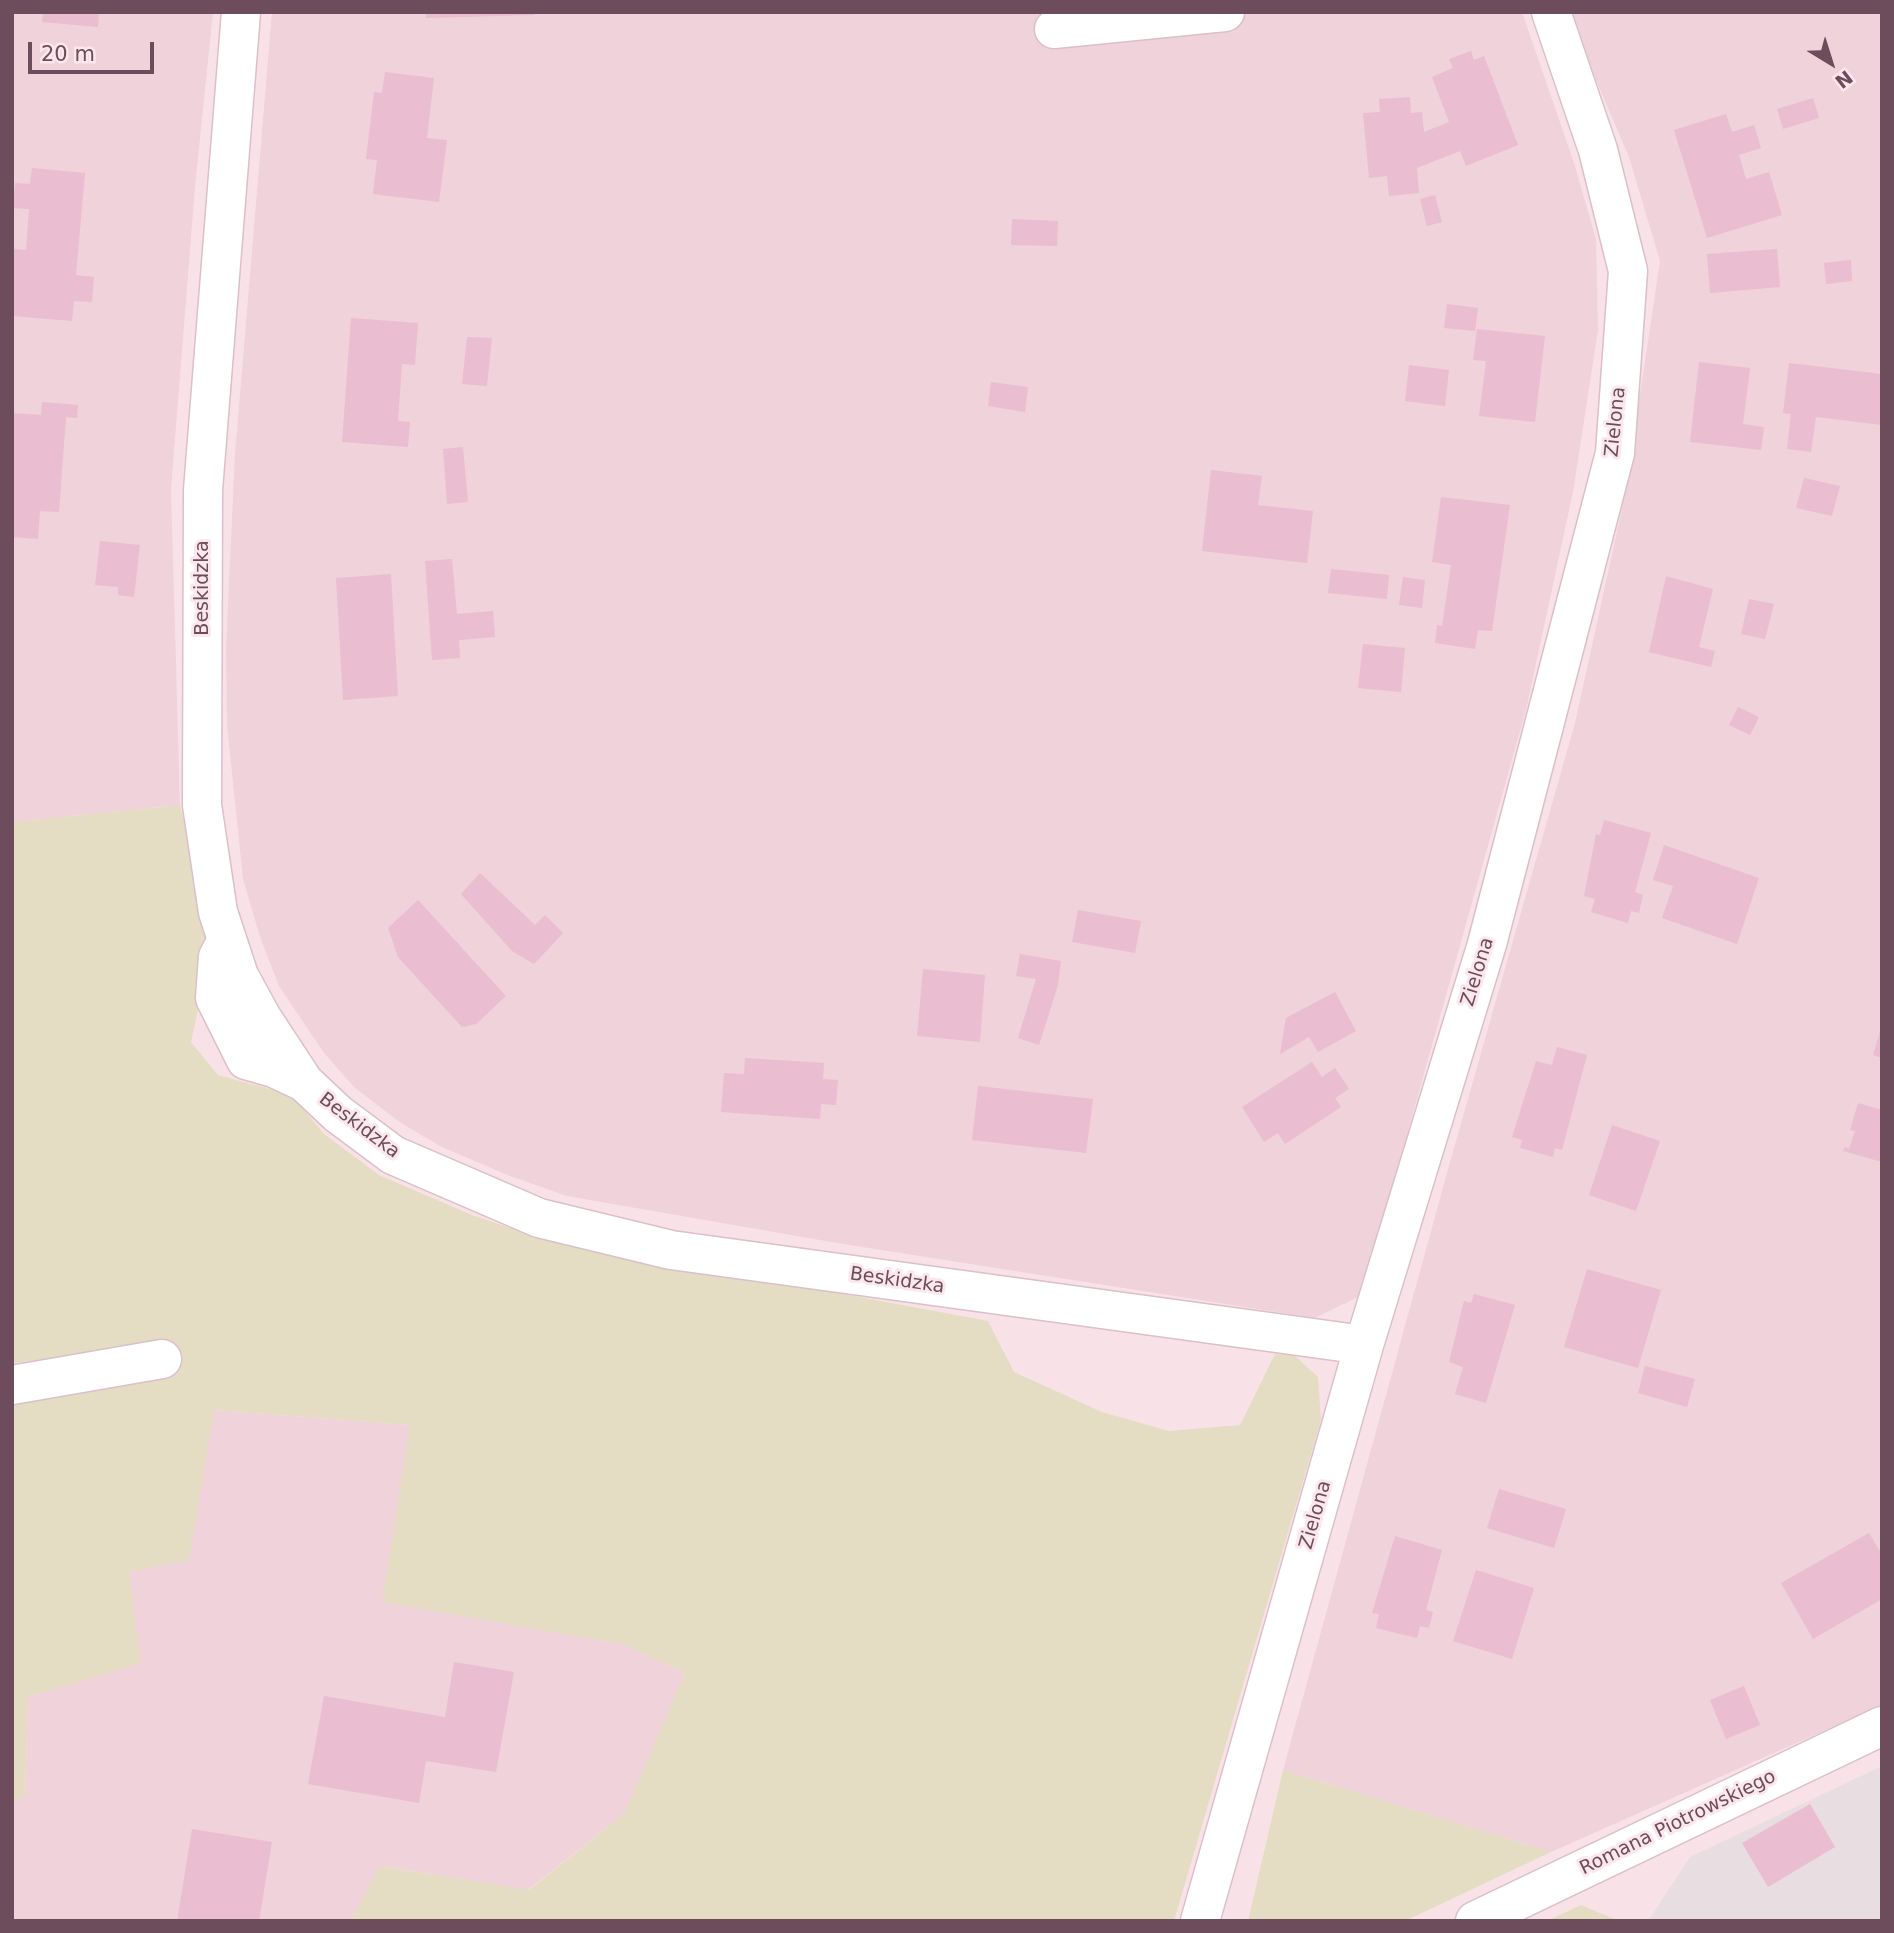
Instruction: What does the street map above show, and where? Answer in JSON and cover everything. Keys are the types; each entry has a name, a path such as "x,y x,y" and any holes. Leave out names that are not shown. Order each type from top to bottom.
{"street":[{"name":"Beskidzka","path":"242,12 203,490 202,805 218,912 239,976 262,1018 304,1082 338,1114 393,1155 540,1218 671,1250 1364,1345"},
{"path":"1054,29 1225,12"},
{"name":"Zielona","path":"1200,1921 1364,1345 1487,944 1615,453 1628,271 1598,150 1551,12"},
{"path":"12,1385 162,1359"},
{"name":"Romana Piotrowskiego","path":"1475,1921 1882,1726"}],"shaded area":[{"path":"12,12 213,12 195,187 171,489 180,805 12,822"},
{"path":"272,12 1522,12 1575,166 1596,239 1598,330 1573,492 1526,710 1362,1295 1315,1318 843,1244 567,1196 510,1176 442,1147 401,1123 355,1088 324,1053 279,986 260,937 243,879 227,725 226,647 235,454"},
{"path":"1572,12 1882,12 1882,1705 1551,1852 1283,1770 1450,1162 1575,723 1625,495 1660,261 1629,157 1593,73"},
{"path":"180,805 208,922 201,995 191,1042 218,1075 292,1095 324,1134 379,1175 472,1215 534,1236 988,1321 1014,1372 1102,1412 1169,1431 1240,1425 1275,1354 1294,1355 1318,1377 1321,1420 1174,1921 351,1921 379,1866 529,1890 625,1813 685,1673 622,1644 382,1602 410,1425 214,1410 189,1560 129,1572 141,1663 28,1697 25,1799 12,1799 12,1401 176,1372 169,1346 12,1363 12,822"},
{"path":"213,1410 411,1425 383,1602 622,1644 685,1673 625,1813 528,1890 380,1866 351,1921 12,1921 12,1799 25,1799 28,1697 140,1663 129,1572 189,1559"},
{"path":"1882,1766 1882,1921 1648,1921 1690,1857"},
{"path":"1283,1770 1551,1852 1405,1921 1248,1921"},
{"path":"1581,1905 1619,1921 1547,1921"}],"building":[{"path":"43,12 99,12 98,27 42,22"},
{"path":"426,12 534,12 534,15 426,18"},
{"path":"1471,51 1474,60 1484,56 1518,145 1466,166 1460,151 1417,168 1419,193 1389,196 1387,176 1369,178 1363,113 1380,112 1379,99 1410,97 1411,113 1422,112 1424,132 1449,122 1432,77 1453,68 1449,59"},
{"path":"385,72 434,78 427,138 447,140 439,202 373,194 377,160 366,159 374,92 382,93"},
{"path":"1813,98 1819,118 1783,129 1777,109"},
{"path":"1726,114 1732,132 1754,125 1761,148 1739,155 1746,179 1769,172 1782,215 1707,238 1674,130"},
{"path":"32,168 85,173 76,275 94,277 92,302 74,301 72,321 12,316 13,249 26,250 29,209 13,208 15,183 30,184"},
{"path":"1435,195 1442,222 1427,226 1420,199"},
{"path":"1012,219 1058,221 1057,246 1011,245"},
{"path":"1777,249 1780,287 1710,293 1707,254"},
{"path":"1851,260 1852,281 1826,284 1824,263"},
{"path":"1447,304 1478,308 1475,331 1444,328"},
{"path":"351,318 418,323 415,365 402,364 398,421 410,422 408,447 342,442"},
{"path":"1477,329 1545,336 1535,422 1479,416 1486,361 1473,360"},
{"path":"467,337 492,338 487,386 462,384"},
{"path":"1699,362 1750,368 1743,424 1764,427 1761,450 1690,442"},
{"path":"1789,363 1882,374 1882,425 1816,417 1811,452 1787,449 1791,414 1783,413"},
{"path":"1409,365 1449,370 1445,406 1405,401"},
{"path":"991,382 1028,387 1025,412 988,406"},
{"path":"42,402 78,405 77,418 66,417 59,512 40,511 38,539 12,537 12,413 41,415"},
{"path":"463,447 468,502 447,504 443,449"},
{"path":"1211,470 1262,476 1258,505 1313,511 1307,563 1202,551"},
{"path":"1804,478 1840,486 1832,516 1796,508"},
{"path":"1441,497 1510,505 1492,631 1478,630 1475,649 1435,643 1437,625 1442,626 1451,565 1432,562"},
{"path":"100,541 140,545 134,597 118,595 118,587 95,585"},
{"path":"452,559 457,614 493,611 495,637 459,640 460,658 432,660 425,561"},
{"path":"1331,569 1389,575 1387,599 1328,593"},
{"path":"391,574 398,696 343,700 336,578"},
{"path":"1666,576 1713,589 1699,647 1715,651 1711,667 1649,652"},
{"path":"1403,577 1425,580 1422,608 1399,605"},
{"path":"1749,599 1774,604 1765,639 1741,634"},
{"path":"1363,644 1405,648 1401,692 1358,688"},
{"path":"1738,707 1759,717 1750,735 1729,725"},
{"path":"1604,820 1651,833 1635,892 1643,895 1639,913 1631,911 1628,923 1591,912 1595,899 1584,896 1596,834 1600,835"},
{"path":"1664,845 1759,878 1737,944 1662,918 1673,886 1653,880"},
{"path":"480,873 535,925 545,915 563,933 534,964 512,951 461,894"},
{"path":"418,900 506,996 476,1024 462,1027 398,957 388,928"},
{"path":"1078,910 1141,921 1135,953 1072,942"},
{"path":"1020,954 1061,961 1058,985 1039,1045 1018,1038 1036,979 1016,976"},
{"path":"923,969 985,975 980,1042 917,1036"},
{"path":"1335,992 1356,1031 1318,1052 1309,1037 1280,1054 1286,1018"},
{"path":"1882,1028 1882,1058 1873,1055"},
{"path":"1557,1047 1587,1055 1562,1150 1555,1148 1553,1157 1520,1148 1522,1140 1512,1137 1536,1061 1552,1065"},
{"path":"745,1058 824,1063 823,1079 838,1080 836,1105 821,1104 820,1119 721,1112 724,1073 744,1074"},
{"path":"1312,1062 1322,1077 1335,1068 1349,1089 1335,1098 1341,1107 1285,1144 1278,1133 1264,1142 1242,1107"},
{"path":"978,1086 1093,1099 1086,1153 972,1140"},
{"path":"1858,1103 1882,1110 1882,1162 1843,1151 1845,1147 1849,1149 1855,1131 1850,1130"},
{"path":"1612,1125 1660,1141 1636,1211 1589,1195"},
{"path":"1587,1269 1661,1290 1638,1368 1564,1347"},
{"path":"1474,1294 1515,1305 1486,1403 1455,1394 1463,1367 1449,1362 1464,1301 1471,1303"},
{"path":"1645,1366 1695,1379 1687,1407 1638,1393"},
{"path":"1499,1489 1566,1509 1554,1548 1487,1528"},
{"path":"1869,1533 1882,1555 1882,1599 1813,1639 1781,1583"},
{"path":"1395,1536 1442,1550 1426,1610 1433,1612 1429,1628 1420,1626 1417,1638 1376,1628 1379,1614 1372,1613"},
{"path":"1476,1570 1534,1588 1512,1659 1453,1641"},
{"path":"454,1662 514,1672 496,1772 426,1761 419,1803 308,1784 324,1696 445,1717"},
{"path":"1744,1686 1760,1725 1726,1739 1710,1700"},
{"path":"1810,1804 1835,1847 1768,1887 1742,1843"},
{"path":"192,1829 272,1842 259,1921 177,1921"}]}
